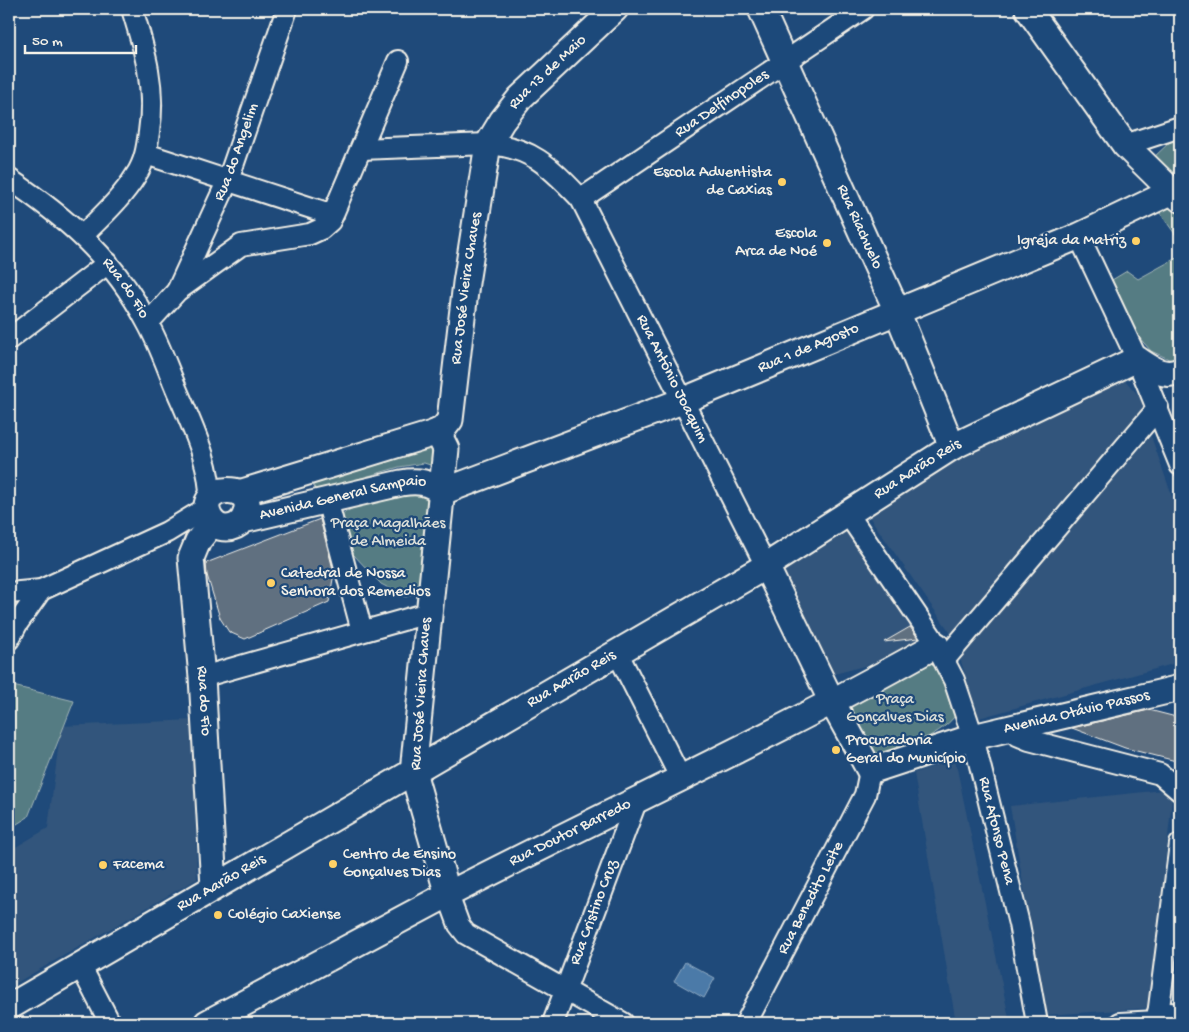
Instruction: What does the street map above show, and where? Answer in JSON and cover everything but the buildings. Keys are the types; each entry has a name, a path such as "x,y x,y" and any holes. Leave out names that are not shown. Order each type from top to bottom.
{"main road":[{"name":"Rua 13 de Maio","path":"488,144 502,121 520,98 615,9"},
{"name":"Rua Riachuelo","path":"761,9 897,312 952,447"},
{"path":"1028,9 1125,145 1176,196"},
{"name":"Rua José Vieira Chaves","path":"448,895 414,772 428,613 446,449 440,437 435,433 443,429 450,420 466,283 488,144"},
{"name":"Rua 1 de Agosto","path":"442,492 682,401 1176,196"},
{"path":"1137,359 1157,372 1167,375 1180,371"},
{"name":"Rua Aarão Reis","path":"9,1007 766,566 952,447 1137,359"},
{"path":"236,491 243,497 247,509 239,525 228,529 210,512 220,491 236,491 435,433"},
{"name":"Avenida General Sampaio","path":"243,520 385,486 419,480 431,484 442,492"},
{"name":"Rua do Fio","path":"210,512 191,558 202,677 214,887"},
{"name":"Rua Antônio Joaquim","path":"766,566 832,702 870,772"},
{"name":"Rua Doutor Barredo","path":"221,1020 448,895 832,702 940,652"},
{"name":"Avenida Otávio Passos","path":"870,772 973,737 1180,688"}],"street":[{"path":"84,235 123,194 138,174 146,154 153,108 151,82 147,58 132,9"},
{"name":"Rua do Angelim","path":"177,291 228,180 287,9"},
{"name":"Rua Delfinopoles","path":"581,199 863,9"},
{"path":"148,323 177,291 241,246 310,234 321,229 333,215 398,61"},
{"path":"1125,145 1180,127"},
{"name":"Rua Antônio Joaquim","path":"361,149 488,144 508,146 525,152 545,164 581,199 766,566"},
{"path":"146,154 333,215"},
{"name":"Rua do Fio","path":"9,179 84,235 108,263 148,323 195,434 210,484 210,512"},
{"path":"1079,236 1137,359 1180,466"},
{"path":"9,340 108,263"},
{"path":"940,652 1158,408"},
{"name":"Rua do Fio","path":"195,434 216,468 236,491"},
{"path":"327,500 362,630"},
{"path":"9,593 35,591 210,512"},
{"name":"Rua Afonso Pena","path":"848,514 940,652 957,687 973,737 1019,924 1037,1023"},
{"path":"9,585 35,591"},
{"path":"9,639 35,591"},
{"path":"202,677 362,630 428,613"},
{"path":"617,652 681,779"},
{"path":"1013,727 1017,735 1029,740 1160,774 1180,791"},
{"name":"Rua Benedito Leite","path":"746,1023 865,795 870,772"},
{"name":"Rua Cristino Cruz","path":"553,1023 636,802"},
{"path":"1157,1019 1174,931 1180,844"},
{"path":"448,895 460,926 466,934 623,1023"},
{"path":"80,965 110,1023"},
{"path":"1120,1023 1157,1019 1180,1014"}],"shaded area":[{"path":"1123,378 1147,405 954,638 866,512 1039,412"},
{"path":"1151,436 1180,519 1180,662 979,718 958,652"},
{"path":"848,509 921,650 824,677 761,562"},
{"name":"Facema","path":"193,720 197,879 9,987 9,851 48,828 61,726"},
{"path":"955,759 1010,1023 956,1023 914,773"},
{"path":"1173,789 1150,1008 1045,1015 1010,806"},
{"path":"685,962 715,978 704,998 674,981"}],"green space":[{"path":"1180,136 1180,181 1152,159 1173,139"},
{"path":"1180,205 1180,241 1155,206"},
{"path":"1180,256 1180,364 1151,351 1123,319 1107,283 1127,271 1138,279"},
{"path":"435,437 439,468 424,463 399,467 317,491 307,477"},
{"name":"Praça Magalhães de Almeida","path":"427,490 426,547 422,589 406,597 381,584 353,554 342,514 379,494"},
{"name":"Praça Gonçalves Dias","path":"933,656 957,713 951,721 924,739 885,757 877,754 859,733 843,699"},
{"path":"9,685 74,701 28,817 9,829"}],"place":[{"name":"Escola Adventista de Caxias","path":"782,182"},
{"name":"Igreja da Matriz","path":"1136,241"},
{"name":"Escola Arca de Noé","path":"827,243"},
{"name":"Catedral de Nossa Senhora dos Remedios","path":"271,583"},
{"name":"Procuradoria Geral do Município","path":"836,750"},
{"name":"Centro de Ensino Gonçalves Dias","path":"333,864"},
{"name":"Facema","path":"103,865"},
{"name":"Colégio Caxiense","path":"218,915"}]}
